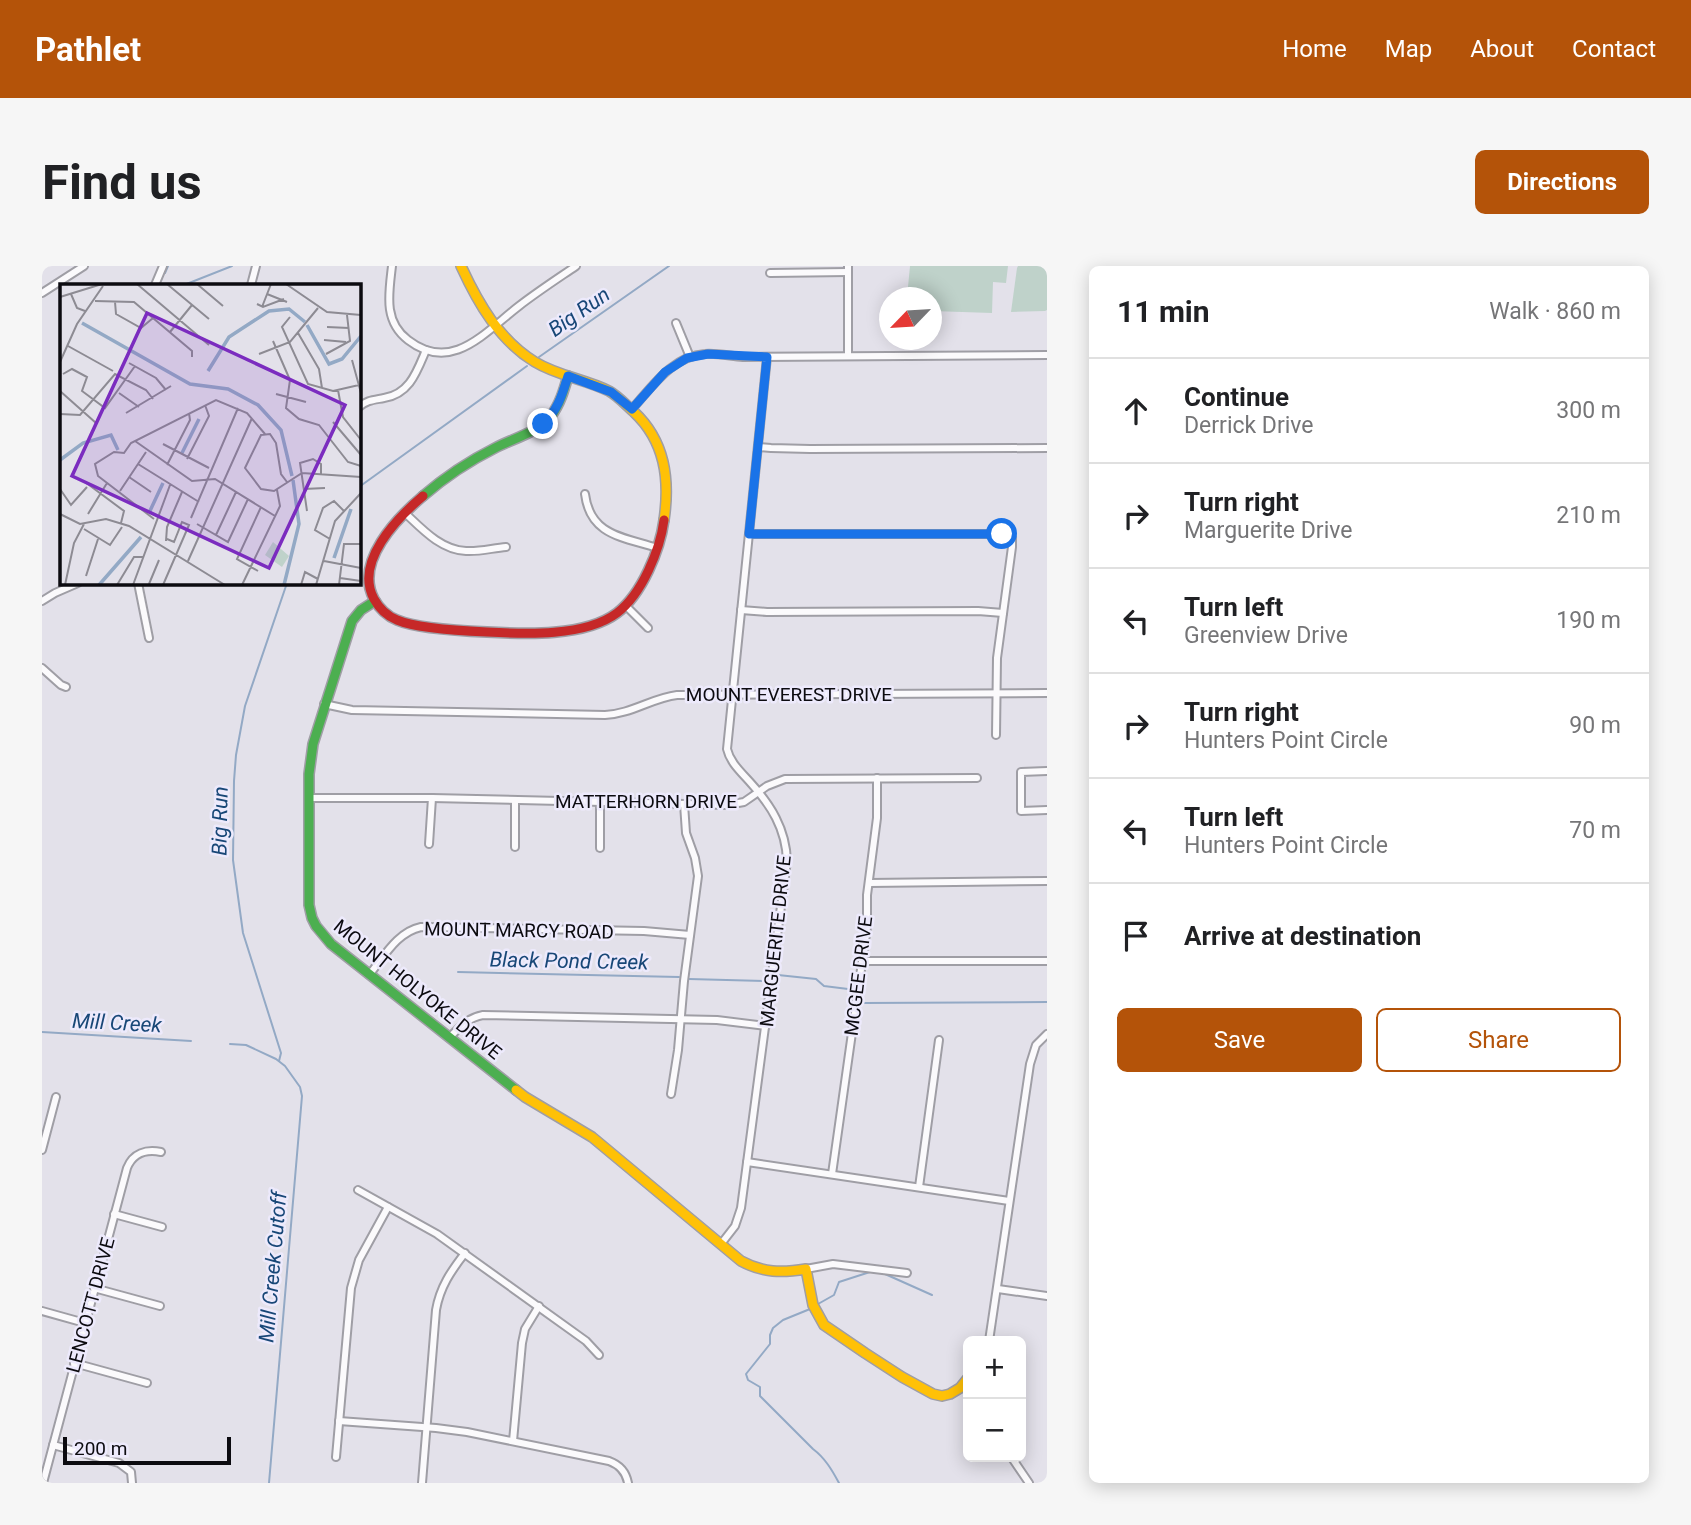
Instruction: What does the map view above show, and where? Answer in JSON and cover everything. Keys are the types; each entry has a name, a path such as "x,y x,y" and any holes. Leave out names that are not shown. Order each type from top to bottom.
{"street":[{"path":"42,283 44,292 84,266"},
{"path":"155,284 163,266"},
{"path":"251,284 257,266"},
{"path":"392,266 388,299 392,321 402,335 415,346 442,353 462,349 482,337 524,302 576,266"},
{"path":"461,266 474,294 507,341 535,362 611,392 646,422 656,437 667,469 668,492 661,539 640,586 625,606 608,618 583,627 543,632 481,632 409,624 394,619 370,593 369,568 396,522 418,499 462,466 543,424 559,404 568,376"},
{"path":"558,266 563,274"},
{"path":"770,273 848,269 848,356"},
{"path":"676,323 690,357"},
{"path":"360,406 401,392 411,383 426,351"},
{"path":"632,409 665,372 690,357 708,354 767,357 1047,355"},
{"name":"MARGUERITE DRIVE","path":"721,1244 739,1216 787,861 785,839 774,811 735,766 728,754 727,741 767,357"},
{"path":"759,447 1047,448"},
{"path":"585,494 589,514 599,526 608,532 657,548"},
{"path":"405,513 429,536 456,549 466,551 506,547"},
{"path":"749,534 1011,536 1012,547 997,659 996,735"},
{"path":"42,601 76,584"},
{"path":"138,584 149,638"},
{"name":"MOUNT HOLYOKE DRIVE","path":"375,601 361,610 352,621 311,751 308,798 310,897 312,919 323,937 525,1097 592,1137 749,1266 778,1273 806,1269"},
{"path":"625,606 648,628"},
{"path":"741,610 1003,613"},
{"path":"42,668 66,687"},
{"name":"MOUNT EVEREST DRIVE","path":"324,704 352,709 605,715 631,711 667,696 688,694 1047,693"},
{"path":"1047,771 1021,772 1021,811 1047,810"},
{"name":"MCGEE DRIVE","path":"832,1174 867,927 867,895 877,818 877,778"},
{"name":"MATTERHORN DRIVE","path":"308,798 737,804 785,779 977,778"},
{"path":"429,844 432,799"},
{"path":"514,847 515,800"},
{"path":"600,802 600,848"},
{"path":"671,1094 698,871 686,832 684,804"},
{"path":"869,883 1047,881"},
{"name":"MOUNT MARCY ROAD","path":"369,975 398,939 421,927 644,931 690,935"},
{"path":"862,961 1047,961"},
{"path":"449,1038 466,1021 483,1016 717,1020 766,1026"},
{"path":"990,1336 1031,1056 1036,1045 1047,1034"},
{"path":"919,1187 939,1040"},
{"path":"42,1150 56,1097"},
{"name":"LENCOTT DRIVE","path":"43,1483 127,1168 131,1159 140,1153 161,1152"},
{"path":"747,1162 1009,1200"},
{"path":"358,1190 437,1234 465,1253 586,1341 599,1355"},
{"path":"336,1457 351,1288 359,1260 388,1207"},
{"path":"114,1214 162,1227"},
{"path":"422,1483 438,1297 449,1275 465,1253"},
{"path":"907,1273 834,1264 806,1269 810,1297 816,1314 824,1325 932,1395 941,1396 958,1391 963,1384"},
{"path":"94,1288 160,1306"},
{"path":"998,1289 1047,1296"},
{"path":"513,1441 522,1343 526,1329 539,1306"},
{"path":"42,1311 85,1323"},
{"path":"74,1363 147,1383"},
{"path":"339,1421 467,1432 609,1461 621,1468 628,1483"},
{"path":"53,1446 119,1463 131,1472 132,1483"},
{"path":"1015,1462 1029,1483"}],"green space":[{"path":"910,266 1008,266 1006,283 993,282 992,313 942,311 942,287 908,287"},
{"path":"1018,266 1047,266 1047,310 1011,312"}],"waterway":[{"path":"165,273 168,266"},
{"path":"187,284 232,266"},
{"name":"Big Run","path":"539,357 669,266"},
{"name":"Big Run","path":"360,486 527,366"},
{"name":"Big Run","path":"279,1061 281,1053 243,933 233,860 234,781 245,706 287,584"},
{"name":"Black Pond Creek","path":"458,972 679,977"},
{"name":"Black Pond Creek","path":"778,975 816,979 824,986 852,992"},
{"name":"Black Pond Creek","path":"689,979 767,980"},
{"name":"Black Pond Creek","path":"862,1001 1047,1002"},
{"name":"Mill Creek","path":"42,1032 191,1041"},
{"name":"Mill Creek Cutoff","path":"230,1044 246,1045 276,1059 285,1066 300,1087 302,1096 269,1483"},
{"name":"Mill Creek","path":"818,1304 834,1295 839,1282 873,1271"},
{"name":"Mill Creek","path":"885,1274 932,1295"},
{"name":"Mill Creek","path":"810,1309 783,1320 773,1328 770,1344 746,1374 748,1380 760,1387 760,1396 825,1460 839,1483"}],"traffic: fast":[{"path":"423,496 467,464 545,422 557,407 568,376"},
{"path":"375,601 361,610 352,621 313,744 309,774 309,905 312,918 331,944 516,1090"}],"traffic: slow":[{"path":"461,266 491,320 522,353 553,371 609,391 644,423 653,435 663,462 666,490 664,520"},
{"path":"516,1090 592,1137 741,1261 773,1271 806,1269 813,1305 824,1325 865,1353 933,1394 950,1394 963,1384"}],"traffic: jam":[{"path":"423,496 381,542 370,570 369,585 376,602 390,616 417,626 441,629 536,633 572,630 604,621 626,605 642,583 654,558 664,520"}],"route":[{"path":"543,424 559,404 568,376 611,392 632,409 665,372 687,358 708,354 767,357 749,534 1002,534"}]}
